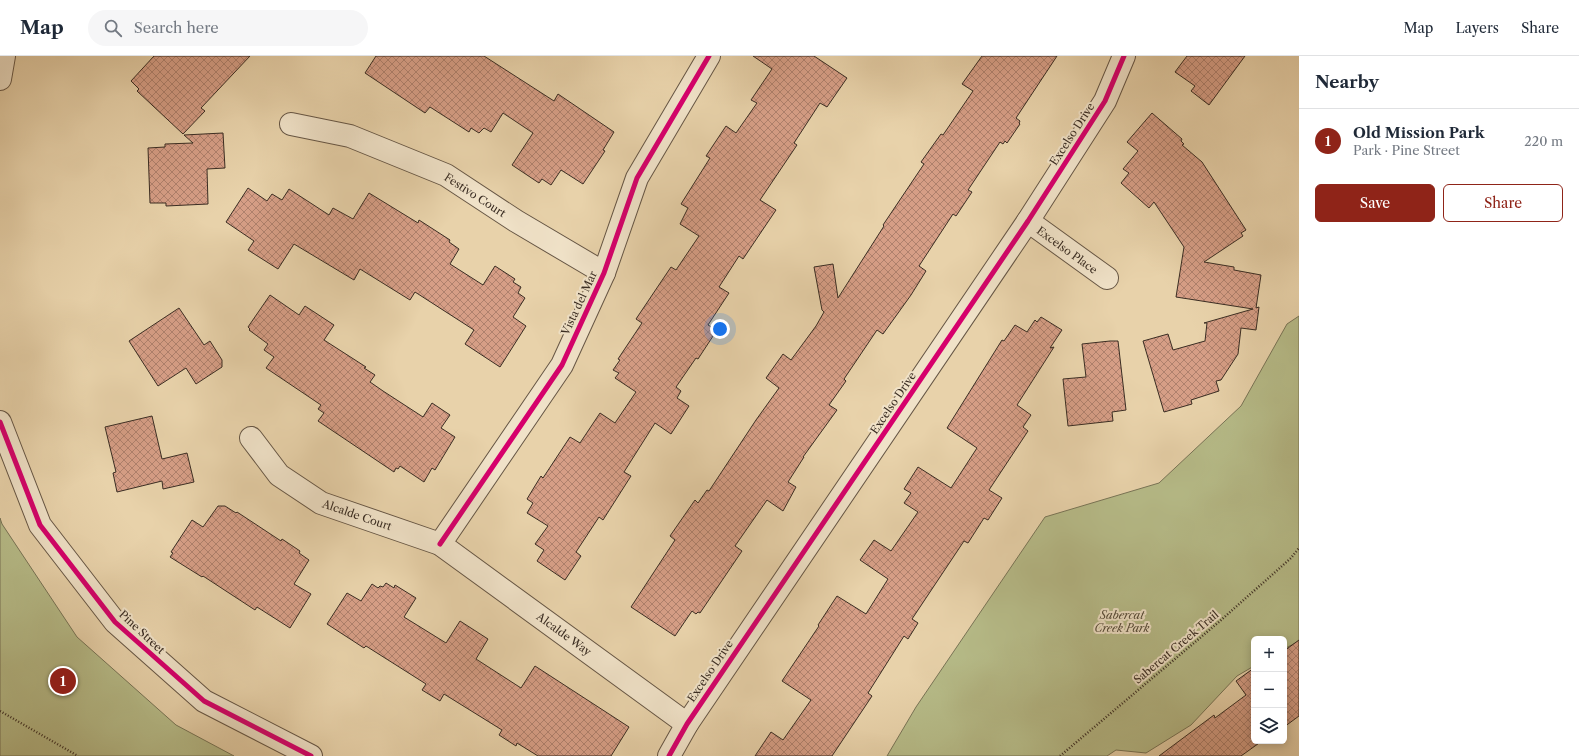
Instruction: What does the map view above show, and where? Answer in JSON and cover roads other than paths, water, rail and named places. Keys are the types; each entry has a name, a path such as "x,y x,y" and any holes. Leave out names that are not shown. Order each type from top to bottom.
{"street":[{"path":"0,79 4,56"},
{"name":"Vista del Mar","path":"440,544 562,365 604,273 637,178 709,56"},
{"name":"Excelso Drive","path":"669,756 687,724 1028,221 1105,101 1124,56"},
{"name":"Festivo Court","path":"291,124 350,136 446,175 516,221 604,273"},
{"name":"Excelso Place","path":"1028,221 1107,278"},
{"name":"Pine Street","path":"0,422 40,525 115,622 204,701 311,756"},
{"name":"Alcalde Court","path":"250,438 279,475 320,503 440,544"},
{"name":"Alcalde Way","path":"440,544 687,724"}],"place":[{"name":"Old Mission Park","path":"63,681"}],"park label":[{"name":"Sabercat Creek Park","path":"1122,621"}]}
